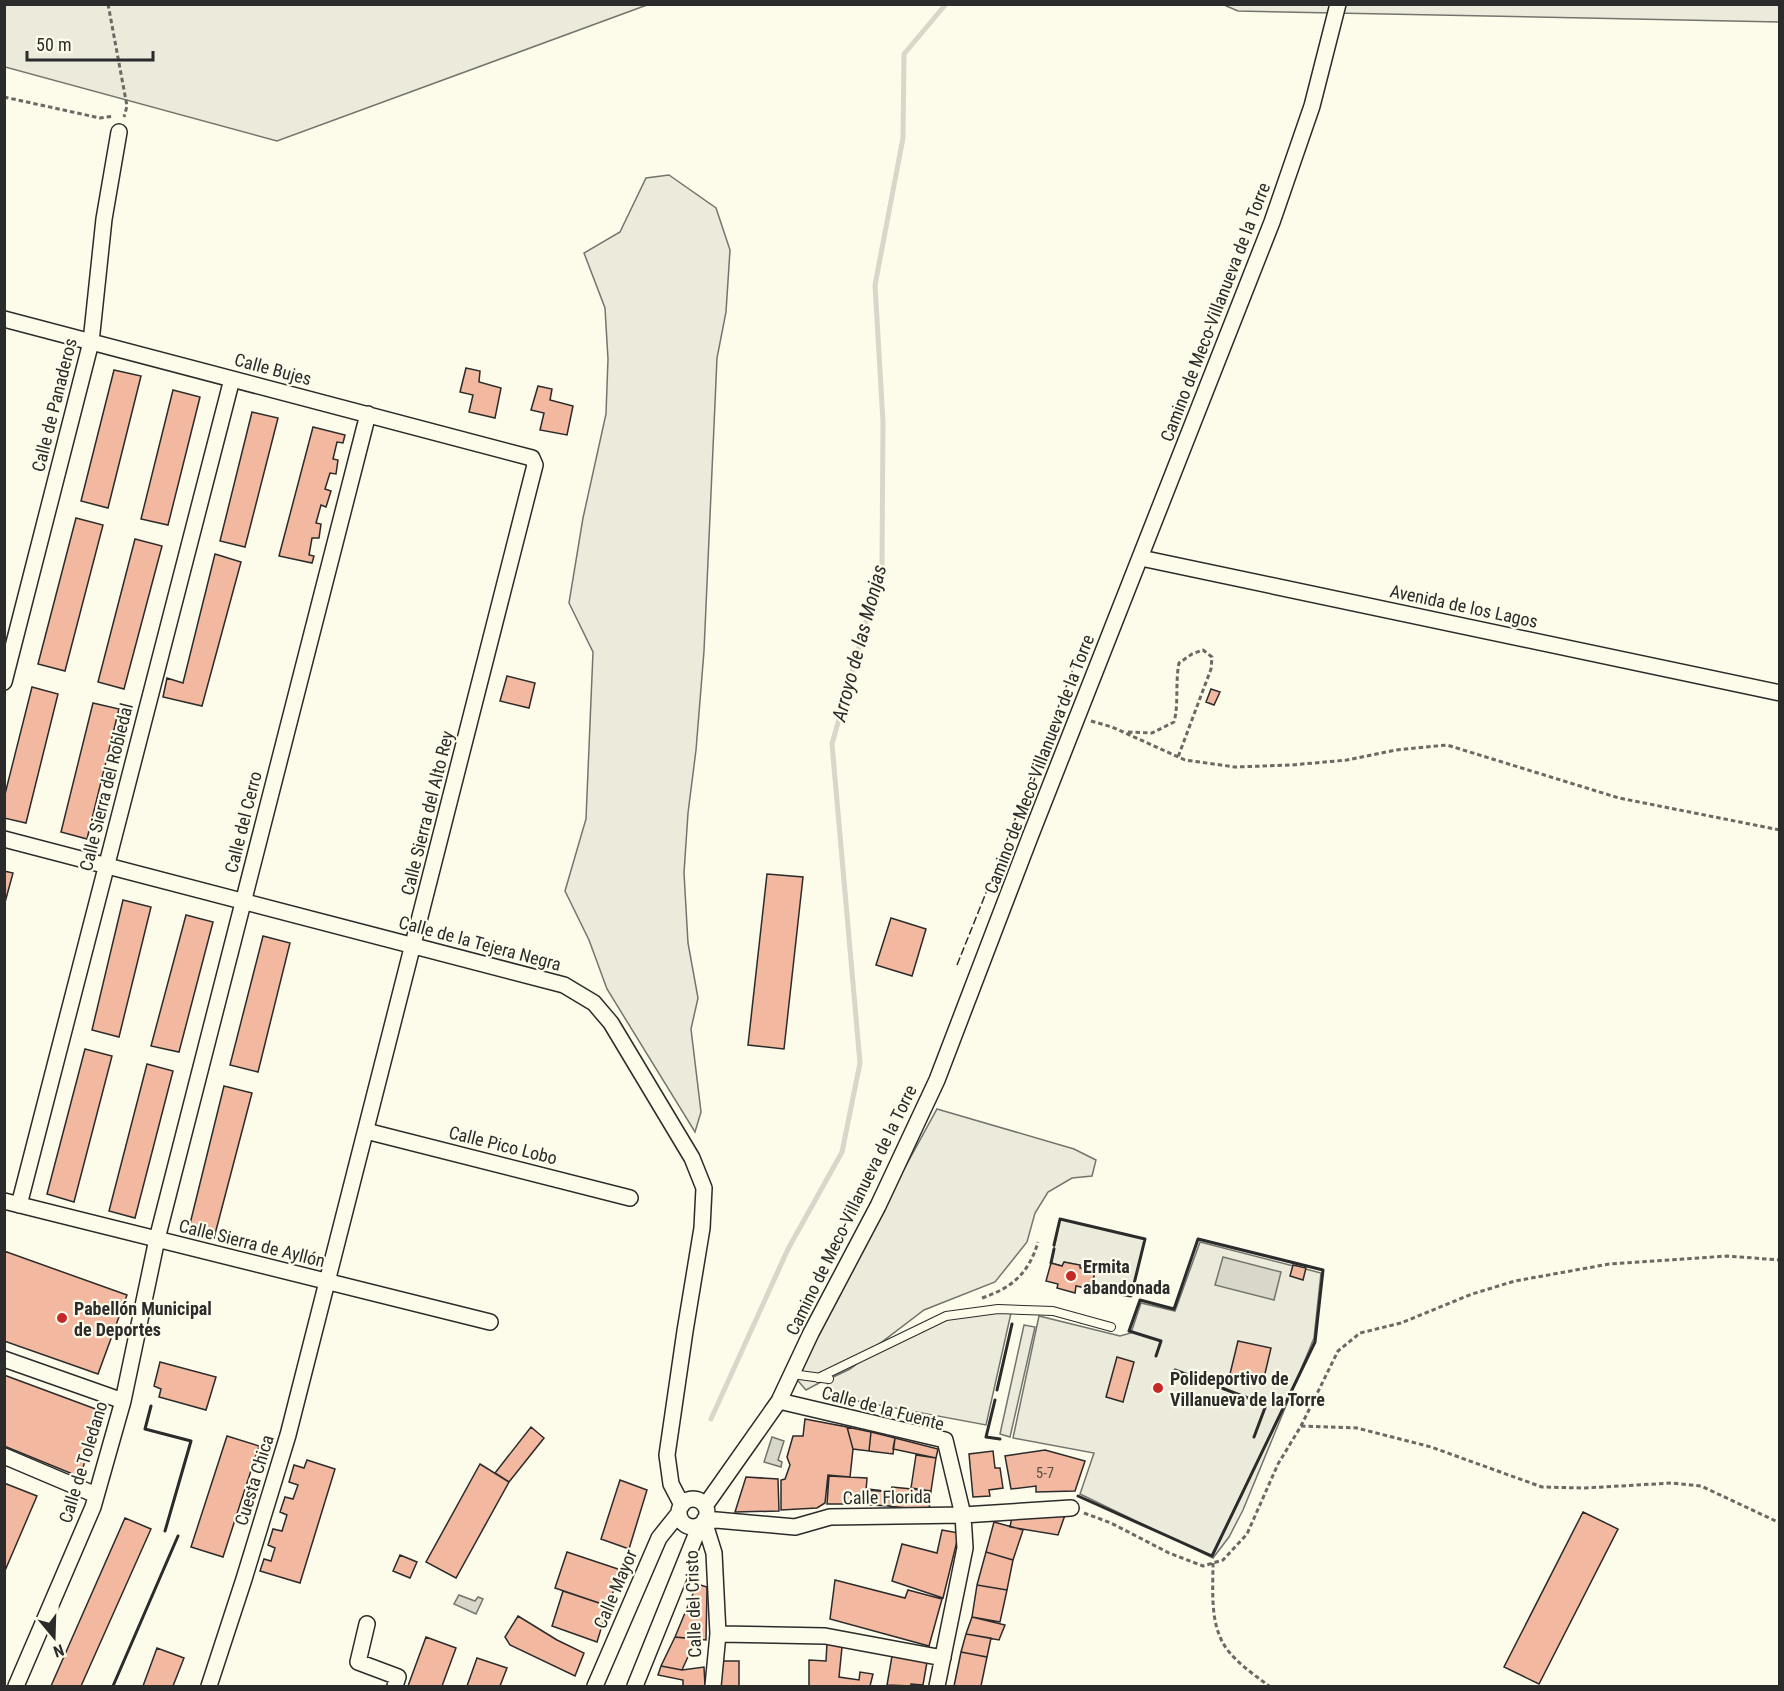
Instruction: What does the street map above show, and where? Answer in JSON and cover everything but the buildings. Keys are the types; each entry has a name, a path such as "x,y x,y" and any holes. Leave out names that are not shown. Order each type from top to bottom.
{"street":[{"name":"Camino de Meco-Villanueva de la Torre","path":"704,1518 779,1401 811,1333 878,1206 937,1080 1272,222 1312,106 1338,4"},
{"name":"Calle de Panaderos","path":"4,682 91,342 104,219 119,132"},
{"name":"Calle Bujes","path":"4,319 532,458"},
{"name":"Calle Sierra del Robledal","path":"12,1203 106,865 232,379"},
{"name":"Calle del Cerro","path":"157,1239 368,414"},
{"name":"Calle Sierra del Alto Rey","path":"327,1281 534,473 535,465 532,458"},
{"name":"Avenida de los Lagos","path":"1141,558 1779,693"},
{"name":"Calle de la Tejera Negra","path":"4,839 564,985 594,1003 611,1023 692,1158 704,1188 702,1228 667,1455 671,1484 681,1509"},
{"name":"Calle Pico Lobo","path":"366,1131 630,1198"},
{"name":"Calle Sierra de Ayllón","path":"12,1203 490,1322"},
{"name":"Calle de Toledano","path":"16,1686 93,1507 123,1401 157,1239"},
{"name":"Cuesta Chica","path":"208,1686 244,1579 288,1435 327,1281"},
{"path":"4,1359 123,1401"},
{"name":"Calle de la Fuente","path":"779,1401 945,1440 963,1515 965,1548 937,1686"},
{"path":"4,1456 96,1495"},
{"path":"634,1686 704,1518 699,1501 686,1502 681,1509 681,1520 687,1526 693,1527 704,1518"},
{"name":"Calle Mayor","path":"595,1686 658,1538 681,1509"},
{"name":"Calle Florida","path":"704,1518 795,1527 830,1517 963,1515 1071,1509"},
{"name":"Calle del Cristo","path":"704,1518 714,1553 718,1634 713,1686"},
{"path":"367,1624 358,1662 398,1677 395,1686"},
{"path":"718,1634 825,1636 943,1658"}],"lane":[{"path":"818,1378 946,1316 999,1309 1053,1311 1111,1327"},
{"path":"792,1374 829,1379"}],"path":[{"path":"108,4 127,105 119,132"},
{"path":"4,97 100,118 124,115"},
{"path":"1123,732 1152,733 1174,722 1178,709 1176,680 1179,663 1203,650 1212,657 1211,669 1178,757"},
{"path":"1078,717 1123,732 1185,760 1235,767 1347,760 1396,750 1447,745 1619,798 1779,830"},
{"path":"976,1300 1001,1292 1025,1271 1033,1260 1038,1242"},
{"path":"1071,1509 1111,1523 1168,1554 1203,1566 1223,1560 1247,1534 1278,1464 1301,1426 1338,1351 1360,1333 1401,1323 1472,1294 1515,1281 1586,1268 1609,1264 1727,1256 1779,1260"},
{"path":"1301,1426 1357,1428 1431,1447 1542,1487 1585,1488 1672,1483 1701,1486 1779,1523"},
{"path":"1213,1563 1215,1619 1221,1637 1229,1652 1269,1686"}],"shaded area":[{"path":"1779,4 1780,22 1238,11 1224,5"},
{"path":"4,5 647,5 277,141 5,67"},
{"path":"669,175 716,208 730,250 726,312 717,358 704,651 684,873 688,943 698,998 691,1029 701,1112 695,1132 607,989 589,940 565,891 586,819 593,652 569,603 583,518 606,414 608,359 605,308 584,253 620,232 646,178"},
{"path":"937,1109 1074,1149 1096,1160 1092,1176 1072,1178 1048,1192 1035,1213 1027,1242 995,1282 924,1310 849,1367 806,1390 792,1374"},
{"path":"1060,1219 1145,1239 1131,1296 1091,1289 1095,1272 1080,1268 1080,1265 1064,1262 1062,1266 1051,1263"},
{"name":"Polideportivo de Villanueva de la Torre","path":"1200,1242 1321,1273 1314,1338 1243,1510 1229,1537 1213,1558 1080,1494 1094,1453 1013,1438 1039,1316 1120,1336 1131,1333 1141,1303 1175,1311"},
{"path":"1223,1257 1281,1272 1274,1300 1215,1285"},
{"path":"982,1310 1011,1313 986,1425 825,1395 829,1379 850,1369 870,1354 930,1324"},
{"path":"1024,1325 1035,1327 1010,1437 1000,1434"},
{"path":"772,1437 784,1441 778,1460 782,1462 781,1467 764,1462"},
{"path":"459,1595 475,1601 478,1597 483,1599 476,1614 454,1604"}],"waterway":[{"name":"Arroyo de las Monjas","path":"711,1419 788,1249 842,1152 860,1063 832,744 882,564 883,422 875,285 903,138 904,54 946,4"}],"fence":[{"path":"957,965 1085,638"}],"wall":[{"path":"1054,1245 1060,1219 1145,1239 1131,1296 1091,1289"},
{"path":"1078,1496 1212,1556 1315,1342 1323,1270 1198,1239 1174,1309 1140,1300 1129,1331 1161,1341 1156,1356"},
{"path":"1051,1263 1054,1249"},
{"path":"997,1390 1012,1324"},
{"path":"1175,1370 1266,1405 1254,1437"},
{"path":"995,1400 986,1437 1000,1439"},
{"path":"151,1406 145,1429 191,1441 165,1531"},
{"path":"113,1686 178,1536"}],"place":[{"name":"Ermita abandonada","path":"1071,1276"},
{"name":"Pabellón Municipal de Deportes","path":"62,1318"},
{"name":"Polideportivo de Villanueva de la Torre","path":"1158,1388"}]}
